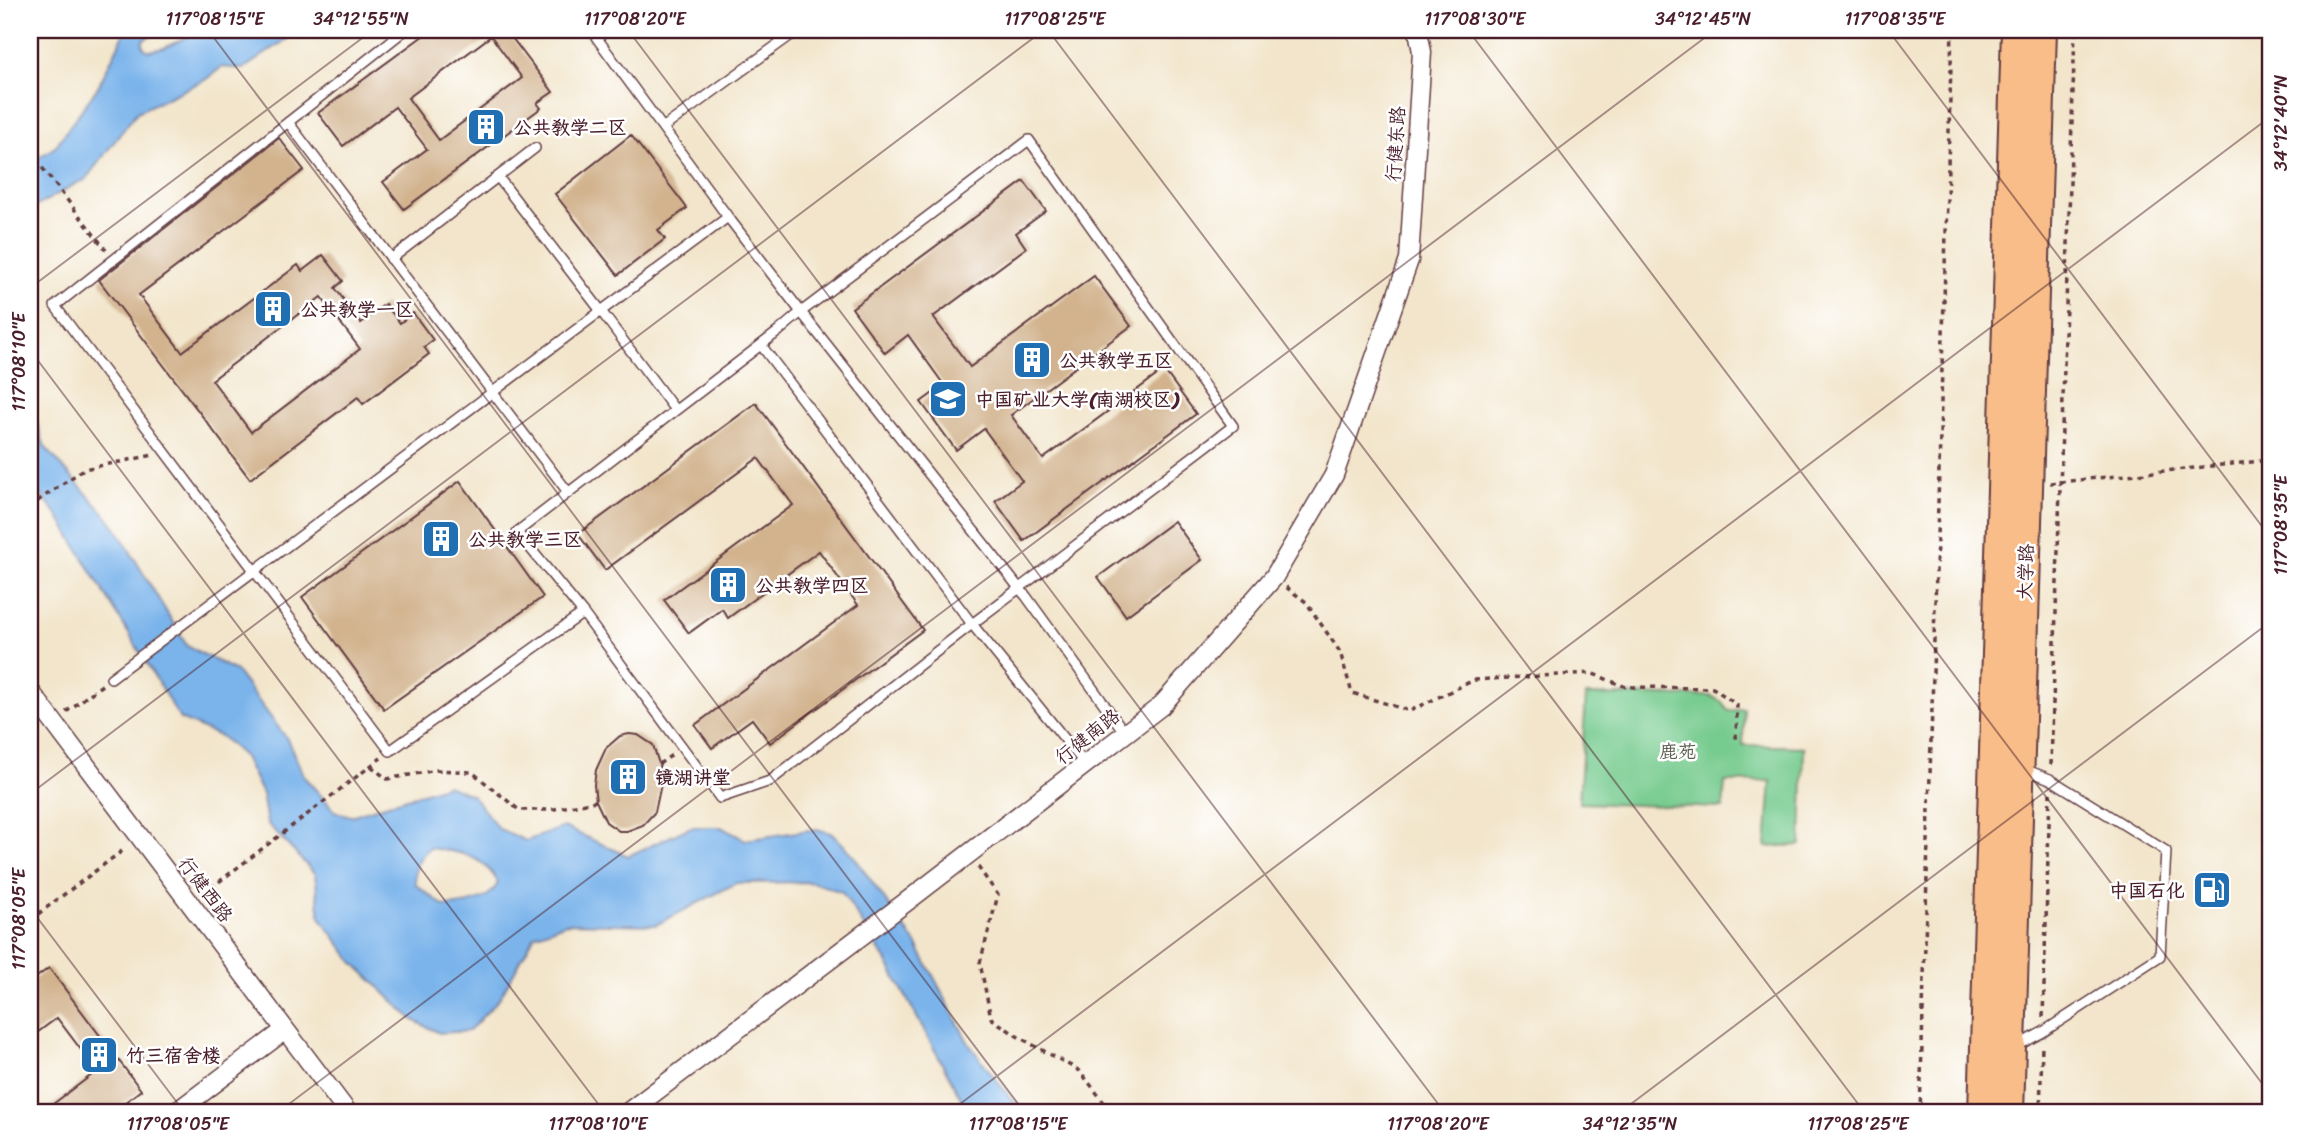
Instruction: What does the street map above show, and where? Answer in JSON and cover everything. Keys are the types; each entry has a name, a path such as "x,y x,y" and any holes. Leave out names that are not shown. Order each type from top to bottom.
{"highway":[{"name":"大学路","path":"1983,1113 2016,30"},
{"name":"大学路","path":"2009,1113 2042,30"}],"street":[{"name":"行健东路","path":"1409,260 1422,52 1418,30"},
{"name":"行健南路","path":"627,1113 1161,706 1274,577 1334,475 1409,260"},
{"name":"行健西路","path":"30,691 348,1113"},
{"path":"175,1113 285,1030"}],"lane":[{"path":"405,30 55,306 390,751 583,613"},
{"path":"591,30 801,312 1019,588 1125,733"},
{"path":"664,127 798,30"},
{"path":"288,122 568,492"},
{"path":"1029,140 1233,426 770,781 720,798 583,613 517,532 761,345 1029,140"},
{"path":"391,259 535,149"},
{"path":"498,177 675,410"},
{"path":"111,678 729,217"},
{"path":"761,345 972,624 1085,764"},
{"path":"2011,1049 2043,1032 2160,957 2166,851 2050,779 2020,767"}],"path":[{"path":"1920,1113 1952,30"},
{"path":"2040,1113 2075,30"},
{"path":"31,154 114,259"},
{"path":"30,520 39,500 84,469 166,453"},
{"path":"2028,482 2059,483 2270,460"},
{"path":"1274,577 1306,602 1320,622 1340,652 1352,692 1410,711 1474,680 1591,673 1626,687 1713,688 1738,705 1736,740"},
{"path":"54,722 111,678"},
{"path":"191,904 390,751"},
{"path":"371,766 387,779 437,770 472,772 519,810 549,810 596,801"},
{"path":"30,920 141,838"},
{"path":"972,860 998,895 980,963 991,1018 1017,1036 1080,1071 1112,1113"}],"green space":[{"name":"鹿苑","path":"1586,695 1711,696 1722,702 1728,711 1744,709 1743,745 1804,747 1801,845 1766,847 1771,781 1725,782 1723,808 1579,803"}],"water":[{"path":"126,30 162,30 143,40 143,47 149,51 164,48 201,30 300,30 243,69 222,67 205,80 137,112 85,180 30,210 30,163 55,147 98,87"},
{"path":"30,402 45,447 113,523 187,646 236,671 287,739 305,778 336,812 351,816 447,785 472,795 499,829 526,841 564,827 628,856 691,827 721,827 745,840 817,829 833,834 852,854 917,945 969,1044 1012,1100 1030,1113 969,1113 886,960 842,892 812,882 736,883 656,925 566,923 535,935 499,999 469,1031 439,1033 413,1020 354,963 320,917 315,874 267,823 262,794 244,757 222,737 180,719 57,514 30,481","holes":["430,848 469,856 485,865 498,882 483,898 444,906 416,885 417,864"]}],"building":[{"name":"公共教学二区","path":"431,30 506,30 553,92 537,103 541,108 404,209 383,182 427,149 395,107 343,146 318,113","holes":["491,36 522,78 439,140 408,98"]},
{"path":"631,135 687,208 658,230 665,239 618,275 555,194"},
{"name":"公共教学一区","path":"279,138 304,170 139,295 182,352 298,265 302,271 323,255 343,281 335,288 361,323 385,304 400,323 413,313 433,340 424,347 429,354 363,404 358,397 250,479 99,280","holes":["321,297 360,349 251,432 212,380"]},
{"name":"公共教学五区","path":"1024,181 1046,211 1016,233 1026,248 933,317 970,367 1094,276 1131,326 1011,415 1043,459 1164,370 1196,414 1024,541 995,501 1022,481 984,429 956,450 921,402 944,385 908,335 885,353 852,308"},
{"name":"公共教学四区","path":"756,403 923,630 770,743 752,719 712,748 695,725 858,605 819,551 728,618 722,609 689,633 664,600 793,505 758,458 605,570 578,534"},
{"name":"公共教学三区","path":"460,481 543,597 384,709 302,597"},
{"path":"1174,521 1202,560 1126,616 1098,577"},
{"name":"镜湖讲堂","path":"638,735 653,745 661,784 655,812 643,825 619,831 606,822 596,801 594,785 596,770 606,748 620,736"},
{"name":"竹三宿舍楼","path":"49,968 141,1090 111,1113 41,1113 97,1071 57,1018 30,1038 30,982"}],"place":[{"name":"公共教学二区","path":"486,127"},
{"name":"公共教学一区","path":"273,309"},
{"name":"公共教学五区","path":"1032,360"},
{"name":"中国矿业大学(南湖校区)","path":"948,399"},
{"name":"公共教学三区","path":"441,539"},
{"name":"公共教学四区","path":"728,585"},
{"name":"镜湖讲堂","path":"628,777"},
{"name":"中国石化","path":"2212,890"},
{"name":"竹三宿舍楼","path":"99,1055"}]}
